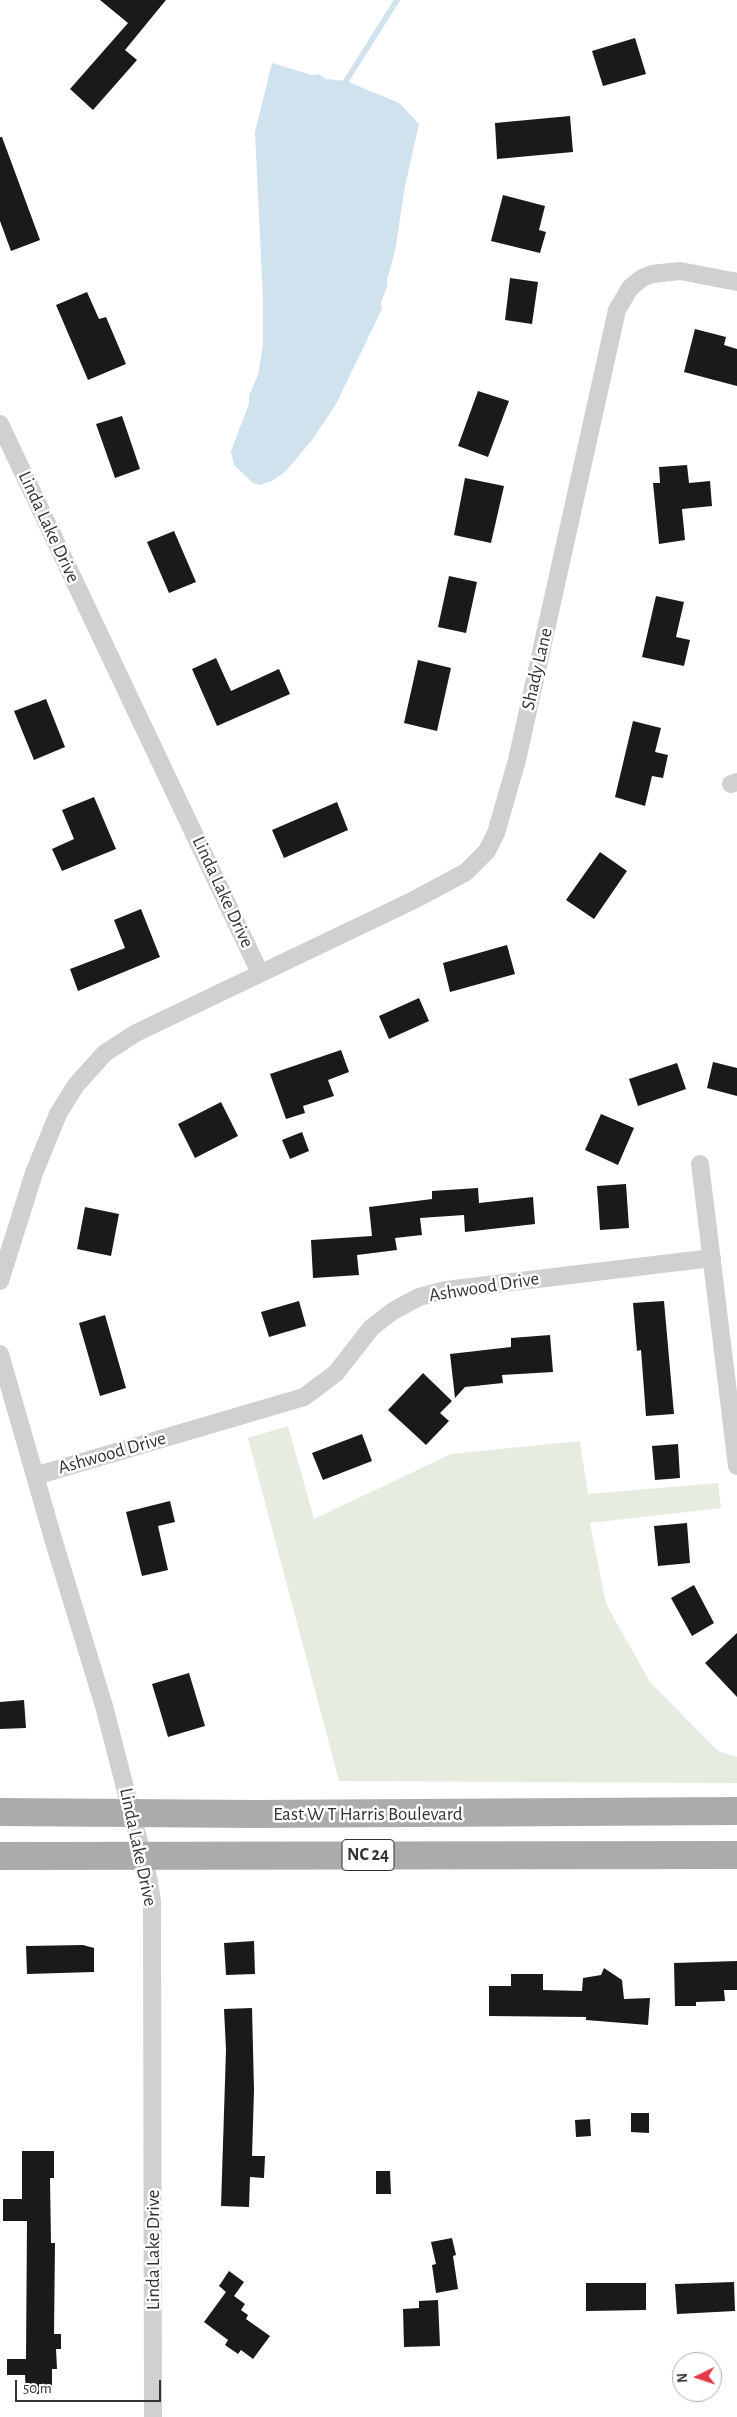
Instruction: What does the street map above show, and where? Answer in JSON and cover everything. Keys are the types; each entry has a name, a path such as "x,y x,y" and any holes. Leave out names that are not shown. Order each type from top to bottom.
{"main road":[{"name":"East W T Harris Boulevard","path":"0,1812 255,1814 737,1811"},
{"name":"NC 24","path":"0,1856 143,1854 737,1855"}],"street":[{"name":"Shady Lane","path":"260,972 423,896 466,872 487,851 496,833 517,760 616,314 624,296 642,278 662,272 680,271 737,282"},
{"name":"Linda Lake Drive","path":"0,424 260,972"},
{"path":"0,1281 34,1173 58,1114 81,1079 105,1052 136,1033 260,972"},
{"path":"700,1164 737,1466"},
{"name":"Ashwood Drive","path":"35,1476 304,1397 336,1374 371,1328 393,1311 419,1298 446,1290 712,1258"},
{"name":"Linda Lake Drive","path":"0,1354 104,1706 143,1854 152,1902 153,2417"}],"shaded area":[{"path":"288,1426 314,1519 451,1454 580,1441 588,1494 718,1483 721,1508 590,1523 606,1604 650,1682 718,1751 737,1757 737,1783 339,1781 248,1438"}],"water":[{"path":"272,63 312,75 319,74 326,79 346,81 399,103 419,124 405,186 395,251 387,280 387,287 381,302 382,309 335,406 312,440 286,471 272,481 260,485 253,483 234,465 231,451 258,375 263,345 263,299 255,132"}],"building":[{"path":"100,0 166,0 125,50 137,60 93,110 70,89 128,23"},
{"path":"635,38 646,74 603,86 592,51"},
{"path":"570,116 573,152 497,159 495,123"},
{"path":"0,137 2,137 40,240 11,251 0,221"},
{"path":"503,195 545,206 539,230 546,232 540,253 491,241"},
{"path":"510,278 538,282 532,324 505,320"},
{"path":"87,292 99,319 106,317 126,364 88,380 56,305"},
{"path":"695,329 726,337 724,345 737,349 737,386 684,372"},
{"path":"478,391 509,401 488,457 458,446"},
{"path":"122,416 140,469 115,478 96,424"},
{"path":"687,465 689,483 710,481 712,506 682,509 685,540 659,544 653,483 660,483 659,467"},
{"path":"465,478 504,486 491,543 454,535"},
{"path":"174,531 196,582 169,593 147,542"},
{"path":"449,576 477,582 466,633 438,627"},
{"path":"656,596 684,602 676,637 690,640 684,666 642,657"},
{"path":"216,658 231,691 279,669 290,694 217,726 192,669"},
{"path":"418,660 451,668 437,731 404,723"},
{"path":"46,699 65,747 34,760 14,711"},
{"path":"633,721 661,728 655,752 668,755 663,778 652,776 645,806 615,797"},
{"path":"94,797 116,849 62,871 52,849 74,839 62,810"},
{"path":"337,802 348,830 284,858 272,830"},
{"path":"600,852 627,871 594,919 566,900"},
{"path":"141,909 160,957 78,991 70,969 125,948 114,920"},
{"path":"507,945 515,974 450,992 443,963"},
{"path":"419,998 429,1021 389,1039 379,1016"},
{"path":"341,1050 349,1072 328,1080 334,1096 303,1106 305,1113 286,1119 270,1074"},
{"path":"713,1062 737,1068 737,1096 707,1088"},
{"path":"677,1063 686,1089 638,1106 629,1079"},
{"path":"221,1102 238,1136 195,1158 178,1124"},
{"path":"601,1114 634,1128 618,1165 585,1150"},
{"path":"302,1132 309,1151 290,1159 282,1140"},
{"path":"626,1184 629,1228 600,1230 597,1186"},
{"path":"478,1188 479,1203 533,1197 535,1224 465,1232 464,1215 420,1218 422,1235 395,1238 397,1250 357,1255 359,1275 313,1278 311,1240 372,1236 369,1207 432,1199 432,1191"},
{"path":"85,1207 119,1214 111,1256 77,1249"},
{"path":"299,1301 306,1326 269,1337 261,1312"},
{"path":"664,1301 674,1414 646,1416 641,1350 637,1351 633,1303"},
{"path":"105,1315 126,1388 100,1396 79,1323"},
{"path":"550,1335 553,1372 502,1375 503,1383 465,1387 455,1398 450,1354 511,1347 511,1338"},
{"path":"423,1373 452,1401 440,1413 449,1421 426,1445 388,1410"},
{"path":"362,1434 372,1461 323,1480 312,1453"},
{"path":"678,1444 680,1478 655,1480 652,1446"},
{"path":"170,1501 175,1522 158,1526 168,1570 142,1576 126,1512"},
{"path":"687,1523 690,1563 658,1566 654,1526"},
{"path":"694,1585 714,1623 692,1636 671,1598"},
{"path":"737,1633 737,1697 705,1663"},
{"path":"189,1673 205,1726 168,1737 152,1684"},
{"path":"24,1700 26,1728 0,1729 0,1702"},
{"path":"254,1941 255,1974 226,1975 224,1943"},
{"path":"83,1945 94,1948 94,1972 27,1974 26,1946"},
{"path":"737,1961 737,1990 724,1990 725,2001 696,2002 696,2006 675,2006 674,1963"},
{"path":"604,1968 622,1980 624,1999 650,1998 648,2025 586,2020 586,2017 489,2016 489,1986 511,1986 511,1974 543,1974 543,1990 582,1991 583,1978 601,1975"},
{"path":"252,2008 254,2090 252,2156 265,2156 264,2178 250,2177 249,2207 221,2206 226,2050 224,2009"},
{"path":"631,2113 649,2113 649,2133 631,2132"},
{"path":"590,2119 591,2136 576,2137 575,2120"},
{"path":"22,2151 54,2151 54,2178 50,2178 51,2243 55,2243 54,2334 61,2334 61,2349 56,2349 57,2369 52,2369 52,2394 26,2394 25,2375 7,2375 7,2359 26,2359 27,2221 3,2221 3,2199 22,2199"},
{"path":"376,2171 390,2171 391,2194 376,2194"},
{"path":"452,2238 456,2255 453,2256 458,2289 436,2293 432,2265 436,2264 431,2242"},
{"path":"229,2271 244,2282 234,2296 245,2304 241,2310 248,2315 246,2319 270,2336 253,2359 241,2350 238,2354 225,2345 228,2340 204,2322 226,2292 219,2286"},
{"path":"734,2282 735,2311 677,2314 675,2284"},
{"path":"586,2283 646,2283 646,2310 586,2311"},
{"path":"438,2300 440,2346 404,2347 403,2309 419,2308 419,2301"}],"waterway":[{"path":"345,87 346,81 397,0"}]}
